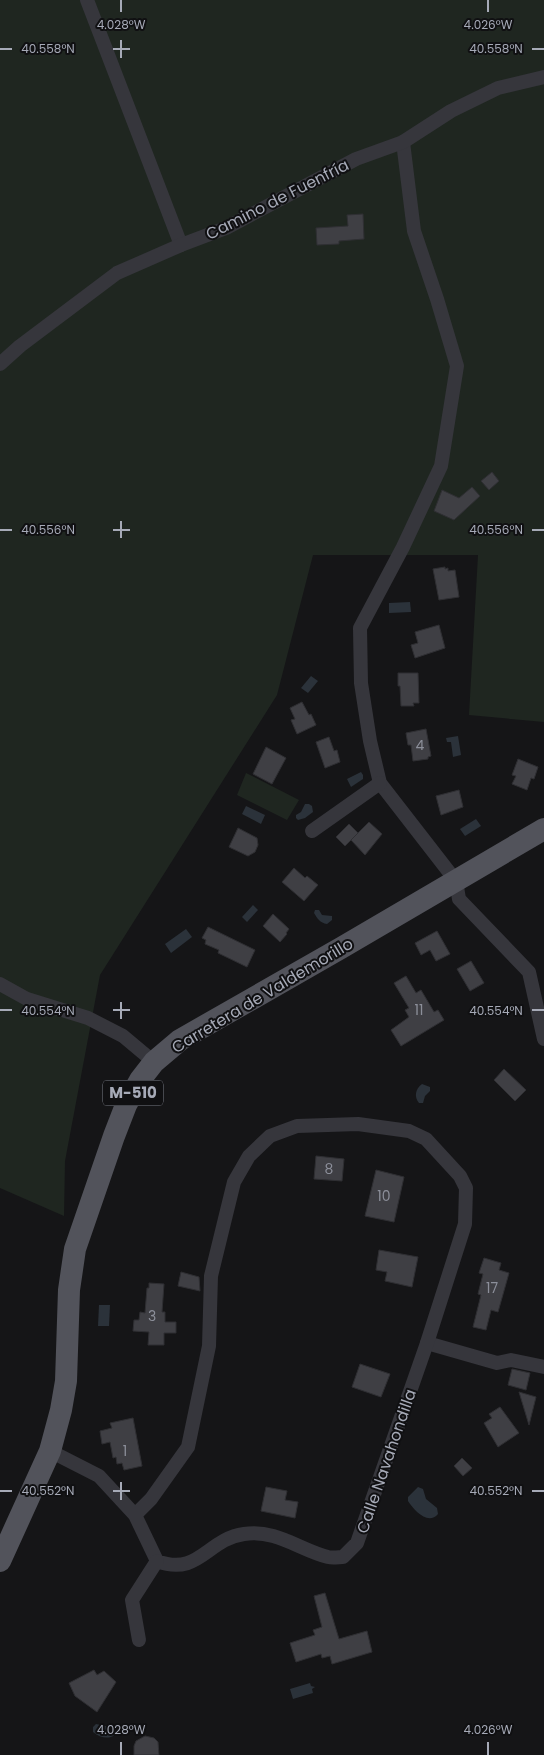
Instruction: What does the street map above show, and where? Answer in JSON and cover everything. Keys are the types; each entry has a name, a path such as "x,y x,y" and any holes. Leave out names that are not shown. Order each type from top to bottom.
{"main road":[{"name":"Carretera de Valdemorillo","path":"0,1561 50,1451 61,1410 66,1381 69,1290 75,1249 126,1106 140,1080 154,1062 180,1040 544,829"}],"street":[{"path":"86,0 181,245"},
{"name":"Camino de Fuenfría","path":"0,364 20,346 117,273 226,228 356,159 403,142 451,111 498,88 544,77"},
{"path":"403,142 414,231 437,299 456,366 441,466 403,547 360,628 361,684 370,741 380,784 456,881 458,899 529,972 544,1039"},
{"path":"312,831 380,784"},
{"path":"0,984 27,999 88,1018 123,1036 154,1062"},
{"name":"Calle Navahondilla","path":"135,1515 151,1499 188,1447 209,1346 210,1276 234,1182 249,1156 270,1136 297,1126 358,1124 409,1131 426,1139 460,1176 466,1188 465,1224 427,1343 357,1543 343,1557 329,1557 285,1540 266,1535 245,1534 225,1539 194,1562 169,1565 157,1561"},
{"path":"427,1343 497,1363 512,1360 544,1367"},
{"path":"50,1451 100,1476 135,1515 157,1561 132,1600 139,1640"}],"shaded area":[{"path":"0,0 544,0 544,722 469,715 478,555 313,555 277,695 100,975 65,1161 64,1216 0,1188"},
{"path":"410,602 411,612 389,613 389,603"},
{"path":"311,676 318,681 308,693 301,688"},
{"path":"458,736 461,755 453,757 451,742 447,742 446,738"},
{"path":"361,772 363,779 351,787 347,779"},
{"path":"246,773 299,800 287,820 237,795"},
{"path":"305,804 312,806 313,812 305,818 298,820 296,815 301,812"},
{"path":"246,806 265,815 261,824 242,814"},
{"path":"476,819 481,826 465,836 460,829"},
{"path":"253,905 258,910 247,922 242,917"},
{"path":"315,910 319,910 322,915 332,916 332,920 327,924 322,923 314,913"},
{"path":"186,929 192,937 171,953 165,944"},
{"path":"422,1084 430,1087 430,1091 425,1096 423,1103 419,1103 416,1093"},
{"path":"99,1305 110,1305 109,1326 98,1326"},
{"path":"418,1487 423,1489 426,1499 437,1508 438,1514 434,1517 426,1518 414,1509 408,1501 408,1497"},
{"path":"310,1683 311,1686 315,1687 312,1689 313,1693 293,1699 290,1689"},
{"path":"96,1724 110,1727 117,1724 120,1728 115,1735 108,1738 93,1732 93,1727"}],"building":[{"path":"363,214 364,239 339,241 339,244 317,245 316,228 348,226 347,215"},
{"path":"492,472 499,481 489,490 481,481"},
{"path":"472,487 480,496 454,520 434,511 442,490 459,498"},
{"path":"445,567 445,569 448,568 448,571 455,570 459,597 439,600 433,569"},
{"path":"439,625 445,648 415,658 411,645 418,643 415,632"},
{"path":"398,673 418,673 419,703 413,703 414,706 401,706"},
{"path":"302,702 316,725 297,734 291,720 295,719 290,708"},
{"path":"426,729 431,756 428,759 413,761 411,745 408,745 406,733"},
{"path":"329,737 334,751 337,750 340,762 325,768 316,742"},
{"path":"266,747 286,758 272,784 253,774"},
{"path":"518,759 538,767 534,779 531,778 527,790 512,784 516,776 512,775"},
{"path":"459,790 463,807 441,815 436,796"},
{"path":"369,822 382,834 365,855 351,840"},
{"path":"349,824 358,833 345,846 336,837"},
{"path":"238,828 257,838 258,845 255,852 248,856 229,847"},
{"path":"294,868 305,878 307,876 318,885 304,901 282,882"},
{"path":"273,914 289,929 280,942 263,926"},
{"path":"208,927 255,950 247,967 218,953 219,950 205,944 206,940 202,938"},
{"path":"437,931 450,954 436,961 430,950 421,955 415,943"},
{"path":"471,961 484,983 470,991 457,969"},
{"path":"406,976 416,993 421,990 434,1012 438,1010 444,1020 401,1046 391,1030 409,1017 405,1010 409,1008 394,983"},
{"path":"504,1069 526,1090 515,1101 494,1080"},
{"path":"316,1156 344,1159 342,1181 314,1179"},
{"path":"376,1170 404,1177 394,1222 365,1216"},
{"path":"379,1250 418,1257 412,1287 385,1281 387,1272 376,1270"},
{"path":"484,1258 501,1263 499,1270 509,1273 498,1312 491,1310 486,1330 473,1327 481,1295 478,1294 483,1274 479,1273"},
{"path":"181,1272 199,1277 200,1291 178,1286"},
{"path":"149,1283 164,1284 162,1312 165,1312 165,1322 176,1322 176,1333 164,1333 164,1345 148,1345 149,1332 133,1331 134,1320 139,1320 140,1312 145,1313"},
{"path":"360,1364 390,1374 381,1397 352,1387"},
{"path":"512,1369 530,1373 526,1390 508,1385"},
{"path":"519,1392 536,1397 529,1425"},
{"path":"500,1407 519,1433 498,1447 484,1423 492,1418 489,1414"},
{"path":"133,1418 142,1466 124,1470 122,1463 117,1464 116,1457 113,1458 110,1442 102,1444 100,1431 112,1428 110,1423"},
{"path":"462,1458 472,1468 463,1476 454,1466"},
{"path":"266,1487 287,1491 285,1500 298,1502 295,1518 261,1511"},
{"path":"325,1593 339,1639 367,1631 372,1652 332,1664 330,1656 322,1658 321,1654 296,1662 290,1643 315,1635 313,1630 322,1627 314,1596"},
{"path":"94,1670 97,1675 104,1671 116,1682 97,1712 75,1696 69,1683"},
{"path":"145,1736 154,1738 158,1742 159,1755 134,1755 136,1741"}]}
